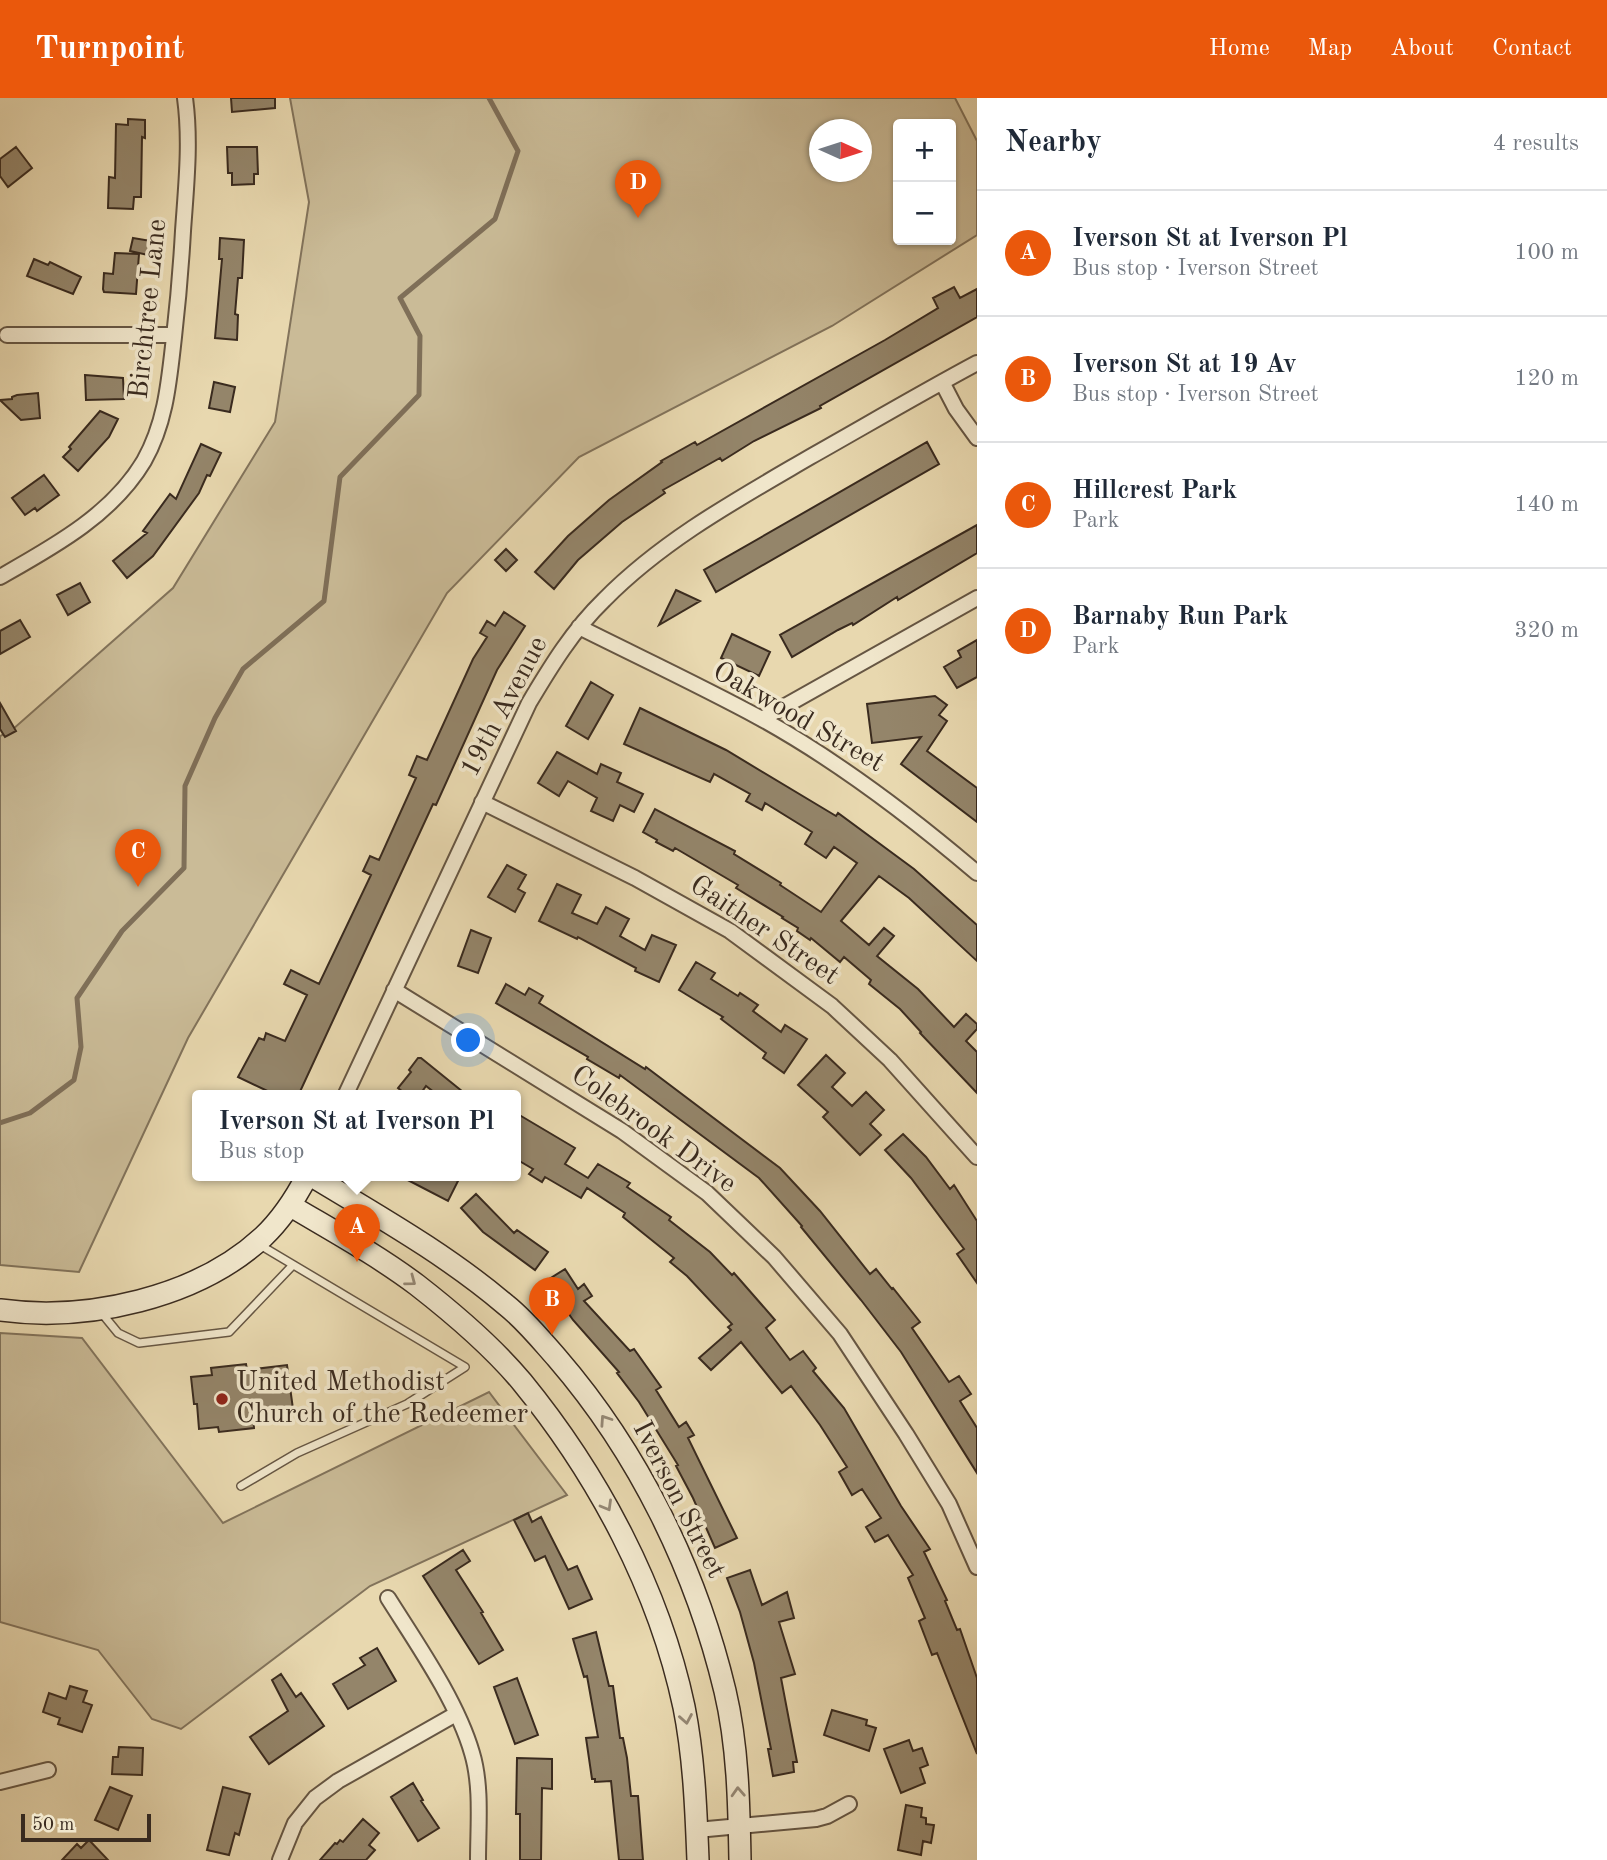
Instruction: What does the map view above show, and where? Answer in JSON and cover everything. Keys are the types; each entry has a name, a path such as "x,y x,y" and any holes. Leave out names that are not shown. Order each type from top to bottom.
{"main road":[{"path":"0,1310 46,1313 100,1311 153,1297 187,1284 229,1262 256,1243 290,1206 306,1181"},
{"name":"Iverson Street","path":"317,1181 430,1248 508,1306 568,1371 628,1455 679,1555 701,1607 713,1648 732,1736 740,1860"},
{"path":"290,1206 390,1266 418,1286 476,1336 520,1380 587,1474 622,1536 668,1647 689,1737 698,1860"}],"street":[{"name":"Birchtree Lane","path":"0,576 71,534 106,508 143,462 163,416 174,335 187,160 186,98"},
{"path":"7,335 174,335"},
{"name":"19th Avenue","path":"348,1090 528,703 554,660 579,627 635,570 691,529 977,363"},
{"path":"942,382 977,438"},
{"path":"762,719 977,598"},
{"name":"Oakwood Street","path":"579,627 762,719 874,790 977,873"},
{"name":"Gaither Street","path":"482,802 635,878 730,931 832,1006 890,1060 977,1157"},
{"name":"Colebrook Drive","path":"394,990 622,1131 707,1193 774,1257 840,1334 906,1434 949,1504 977,1567"},
{"path":"388,1598 456,1714 472,1754 477,1793 478,1860"},
{"path":"280,1860 295,1823 315,1798 338,1781 456,1714"},
{"path":"0,1782 48,1770"},
{"path":"697,1830 816,1819 849,1804"}],"lane":[{"path":"241,1486 306,1448 407,1404 466,1367 256,1243"},
{"path":"100,1311 118,1333 139,1343 229,1332 292,1266"}],"shaded area":[{"path":"290,98 955,98 977,141 977,235 832,326 579,457 447,593 188,1038 79,1272 0,1265 0,736 12,730 173,588 275,422 309,202"},
{"path":"0,1333 82,1338 223,1523 489,1392 567,1495 370,1586 181,1729 152,1719 98,1650 0,1622"}],"building":[{"path":"231,98 275,98 275,108 232,112"},
{"path":"128,119 145,120 145,138 142,137 141,197 134,197 133,209 108,208 109,177 115,178 116,124 128,125"},
{"path":"16,147 32,168 8,187 0,176 0,159"},
{"path":"227,147 257,147 258,174 254,174 254,184 232,185 232,173 228,173"},
{"path":"133,238 151,241 148,255 130,251"},
{"path":"220,238 244,240 242,278 238,278 235,314 238,315 237,340 215,338 222,259 219,259"},
{"path":"115,253 139,254 136,294 104,292 104,273 113,274"},
{"path":"34,259 48,265 50,262 81,277 73,294 27,276"},
{"path":"954,287 960,298 977,289 977,317 820,406 821,408 754,441 722,461 720,458 663,490 665,493 622,522 578,560 554,589 535,572 568,536 609,500 661,461 695,442 697,445 885,340 938,308 933,298"},
{"path":"85,375 123,378 124,399 86,400"},
{"path":"214,382 235,387 230,412 209,408"},
{"path":"38,393 40,418 21,420 0,400 12,399 17,395"},
{"path":"100,411 118,419 109,437 78,471 63,457"},
{"path":"927,442 939,464 716,592 704,570"},
{"path":"201,444 221,453 210,476 207,475 199,493 153,556 127,578 113,561 147,533 143,531 170,494 176,499"},
{"path":"44,475 59,495 37,511 35,508 25,515 12,498"},
{"path":"977,525 977,553 898,600 897,597 853,625 852,623 838,630 792,657 780,635"},
{"path":"506,549 517,560 506,571 495,560"},
{"path":"80,583 90,602 68,615 57,595"},
{"path":"676,590 700,601 659,625"},
{"path":"504,612 525,626 497,670 301,1090 265,1090 238,1077 259,1038 264,1040 266,1033 285,1041 307,995 284,984 291,970 319,984 371,875 363,871 370,856 379,860 416,778 409,775 417,756 427,760 473,659 487,637 480,633 487,621 495,626"},
{"path":"20,620 30,637 0,654 0,631"},
{"path":"732,634 770,652 759,676 721,658"},
{"path":"977,640 977,677 957,688 944,667 961,657 958,651"},
{"path":"591,682 613,695 588,739 566,726"},
{"path":"935,696 947,705 939,715 947,721 927,751 977,788 977,822 901,764 921,737 872,743 867,704"},
{"path":"0,703 16,731 5,737 0,729"},
{"path":"640,708 726,750 836,816 838,813 914,869 977,925 977,961 909,898 879,876 841,921 869,945 884,928 894,936 877,956 918,989 954,1027 966,1014 977,1024 977,1029 966,1041 977,1052 977,1093 900,1009 869,984 871,980 844,957 840,962 811,938 810,940 797,931 798,928 783,917 736,888 738,885 675,848 673,851 656,842 657,840 643,832 655,809 735,851 734,854 821,912 857,863 834,847 826,858 805,844 812,832 765,803 762,810 746,801 750,794 714,774 710,782 624,744"},
{"path":"557,752 597,774 601,764 621,773 617,782 643,794 634,812 620,805 613,821 591,811 597,798 568,781 559,796 538,783"},
{"path":"507,865 526,875 518,889 525,893 515,912 488,897"},
{"path":"557,884 581,895 572,913 597,924 606,907 629,919 620,936 645,950 652,935 676,945 659,982 578,937 577,939 539,921"},
{"path":"471,930 491,938 478,973 458,966"},
{"path":"696,962 715,973 711,979 758,1005 753,1011 781,1032 785,1025 807,1039 784,1073 763,1058 766,1053 721,1019 723,1017 679,990"},
{"path":"506,984 525,995 529,988 543,996 539,1003 645,1069 646,1067 780,1168 820,1211 870,1274 876,1269 920,1322 912,1328 949,1382 959,1376 971,1394 960,1401 977,1428 977,1473 901,1352 802,1226 759,1178 620,1075 619,1078 496,1003"},
{"path":"826,1055 845,1073 832,1087 852,1106 866,1092 884,1110 870,1124 881,1135 860,1155 823,1117 828,1112 798,1085"},
{"path":"418,1058 421,1058 461,1090 431,1090 426,1086 423,1090 400,1090 398,1088 411,1072 409,1070"},
{"path":"521,1116 575,1148 565,1164 588,1178 598,1164 630,1183 627,1187 671,1217 669,1220 710,1252 732,1275 734,1273 775,1320 766,1328 790,1360 803,1351 816,1368 813,1371 844,1408 901,1506 930,1549 924,1552 947,1600 945,1601 957,1630 960,1629 977,1678 977,1754 937,1653 932,1655 919,1621 925,1618 908,1578 913,1575 888,1535 875,1542 866,1527 881,1518 862,1489 852,1495 839,1472 847,1467 791,1386 782,1393 741,1342 711,1370 699,1358 731,1330 728,1327 732,1324 687,1276 670,1262 674,1258 623,1217 625,1213 587,1188 581,1198 545,1177 542,1182 529,1174 533,1169 521,1162"},
{"path":"903,1134 926,1157 950,1189 954,1185 977,1221 977,1283 957,1254 964,1249 911,1178 885,1150"},
{"path":"410,1181 458,1181 448,1201"},
{"path":"476,1194 514,1233 517,1230 548,1252 535,1270 483,1232 461,1208"},
{"path":"565,1269 578,1289 584,1284 592,1296 584,1301 630,1351 634,1349 661,1387 656,1390 679,1427 686,1422 694,1435 688,1438 737,1538 715,1548 676,1466 678,1465 639,1402 617,1373 619,1372 573,1320 546,1281"},
{"name":"United Methodist Church of the Redeemer","path":"246,1364 247,1370 287,1365 293,1409 253,1414 254,1428 219,1432 218,1427 199,1429 191,1377 212,1375 211,1368"},
{"path":"528,1513 532,1522 541,1517 568,1570 577,1566 592,1599 569,1609 545,1556 535,1561 514,1520"},
{"path":"463,1550 470,1561 456,1570 503,1650 479,1664 423,1576"},
{"path":"750,1570 762,1605 787,1592 794,1618 779,1622 795,1674 781,1678 797,1762 793,1762 794,1772 773,1776 768,1749 771,1749 754,1663 727,1578"},
{"path":"596,1632 609,1686 613,1686 620,1738 623,1738 627,1758 631,1796 638,1796 643,1860 619,1860 611,1781 595,1782 595,1779 592,1779 586,1738 598,1737 587,1676 584,1677 573,1639"},
{"path":"377,1648 396,1681 348,1709 333,1684 365,1665 360,1658"},
{"path":"281,1674 296,1697 301,1693 324,1726 269,1764 250,1737 288,1711 272,1680"},
{"path":"517,1678 538,1735 515,1744 494,1687"},
{"path":"70,1686 87,1691 83,1702 92,1705 82,1732 58,1724 60,1718 43,1712 49,1693 66,1699"},
{"path":"832,1710 867,1720 866,1725 876,1728 869,1751 824,1735"},
{"path":"909,1740 913,1751 922,1748 928,1765 920,1768 925,1783 901,1793 884,1749"},
{"path":"119,1747 143,1748 142,1775 112,1774 113,1757 118,1757"},
{"path":"517,1758 552,1759 552,1789 542,1788 541,1860 520,1860 520,1814 516,1814"},
{"path":"413,1783 439,1828 418,1841 391,1797"},
{"path":"110,1787 132,1796 118,1830 95,1820"},
{"path":"223,1787 250,1794 239,1835 235,1833 229,1855 207,1850"},
{"path":"906,1805 922,1808 921,1817 926,1818 926,1824 934,1825 931,1843 923,1841 921,1855 898,1850"},
{"path":"363,1819 379,1833 369,1845 375,1850 366,1860 320,1860 335,1843 340,1840 343,1842"},
{"path":"89,1840 108,1860 62,1860 77,1844 81,1848"}],"waterway":[{"path":"0,1123 30,1113 74,1080 81,1047 77,998 122,931 184,868 185,786 215,718 243,669 324,601 340,477 419,395 420,336 400,298 495,219 518,151 489,98"}],"place":[{"name":"Barnaby Run Park","path":"638,218"},
{"name":"Hillcrest Park","path":"138,887"},
{"name":"Iverson St at Iverson Pl","path":"357,1262"},
{"name":"Iverson St at 19 Av","path":"552,1335"},
{"name":"United Methodist Church of the Redeemer","path":"222,1399"}]}
